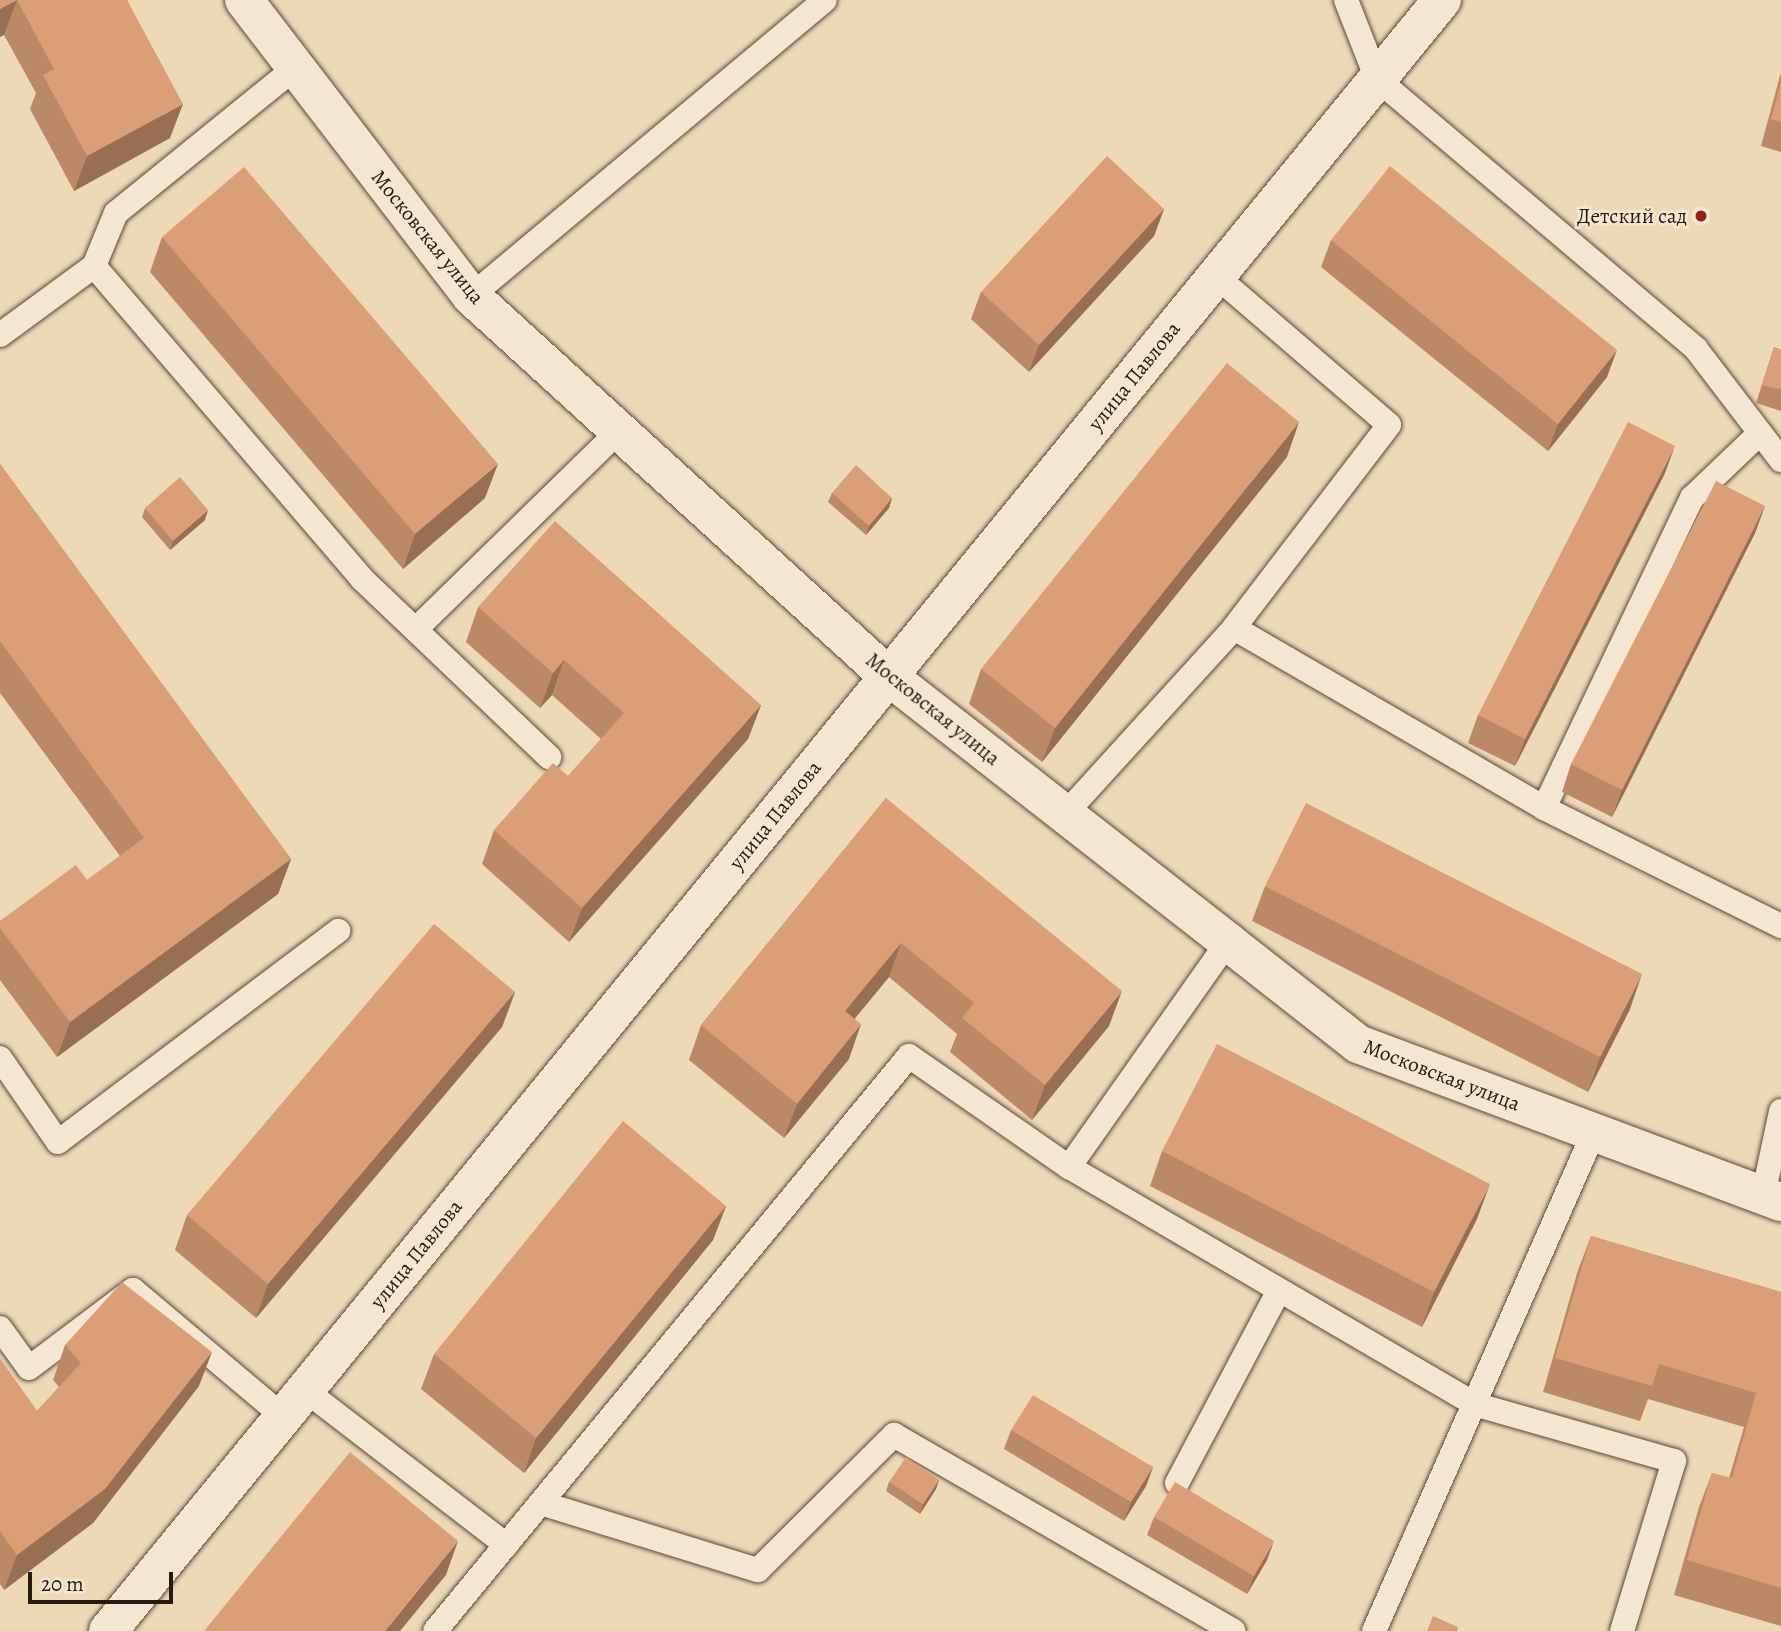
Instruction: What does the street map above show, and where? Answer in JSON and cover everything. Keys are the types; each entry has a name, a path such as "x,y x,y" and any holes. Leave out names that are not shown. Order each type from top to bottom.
{"street":[{"name":"Московская улица","path":"244,0 471,296 888,676 1358,1044 1772,1199"},
{"name":"улица Павлова","path":"108,1631 1443,0"}],"lane":[{"path":"471,296 825,0"},
{"path":"1346,0 1377,79 1696,349 1781,460"},
{"path":"0,335 94,266 116,213 296,66"},
{"path":"94,266 361,578 549,757"},
{"path":"1065,814 1234,628 1389,425 1216,276"},
{"path":"416,629 619,431"},
{"path":"1544,808 1692,498 1760,433"},
{"path":"1234,628 1544,808 1781,926"},
{"path":"0,1058 58,1142 338,932"},
{"path":"1069,1167 1228,942"},
{"path":"436,1631 909,1056 1069,1167 1474,1404 1674,1461 1622,1631"},
{"path":"1772,1199 1781,1111"},
{"path":"1374,1631 1594,1132"},
{"path":"0,1328 29,1368 133,1290 294,1403 506,1545"},
{"path":"1177,1483 1279,1290"},
{"path":"541,1503 758,1570 894,1435 1233,1631"}],"building":[{"path":"0,0 17,0 0,9"},
{"path":"17,0 127,0 183,104 87,156 43,75 54,69"},
{"path":"1781,82 1781,122 1771,119"},
{"path":"1107,156 1164,209 1039,345 981,292"},
{"path":"1390,166 1617,350 1558,424 1331,240"},
{"path":"244,167 498,464 415,534 162,237"},
{"path":"1774,347 1781,350 1781,390 1762,385"},
{"path":"1227,363 1299,422 1055,728 981,669"},
{"path":"1628,422 1675,446 1525,739 1478,715"},
{"path":"0,464 291,859 70,1022 0,928 0,921 76,865 87,880 144,838 0,641"},
{"path":"856,465 892,498 869,526 832,493"},
{"path":"180,477 208,510 173,541 145,508"},
{"path":"1716,481 1765,506 1622,790 1571,764"},
{"path":"555,521 761,705 582,908 494,830 553,763 568,776 624,713 564,660 553,673 478,607"},
{"path":"886,798 1122,991 1045,1085 962,1018 974,1003 901,943 845,1011 861,1024 797,1104 701,1025"},
{"path":"1306,803 1642,974 1600,1057 1265,886"},
{"path":"434,924 515,992 268,1284 187,1215"},
{"path":"1217,1044 1490,1184 1434,1292 1162,1151"},
{"path":"623,1121 726,1206 536,1438 434,1354"},
{"path":"1591,1236 1781,1292 1781,1588 1687,1560 1712,1473 1732,1478 1756,1393 1659,1364 1652,1386 1555,1358"},
{"path":"122,1282 212,1352 105,1489 17,1555 0,1531 0,1359 37,1411 81,1363 65,1345"},
{"path":"1033,1395 1153,1467 1131,1502 1011,1430"},
{"path":"350,1452 458,1541 385,1631 204,1631"},
{"path":"906,1457 939,1480 923,1504 889,1482"},
{"path":"1175,1482 1274,1541 1254,1576 1154,1517"},
{"path":"1433,1616 1458,1627 1457,1631 1427,1631"}],"place":[{"name":"Детский сад","path":"1701,216"}]}
